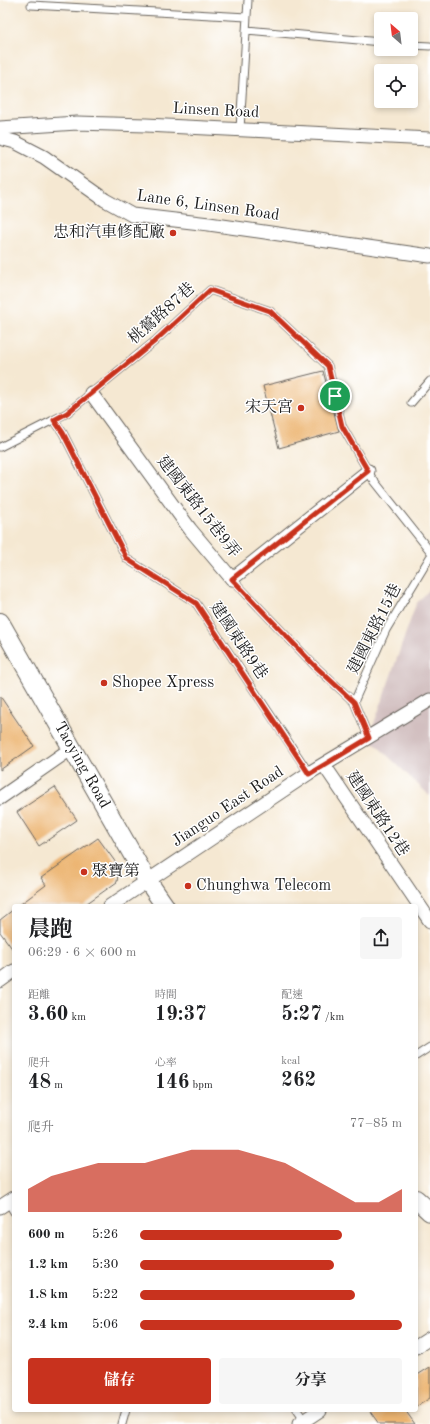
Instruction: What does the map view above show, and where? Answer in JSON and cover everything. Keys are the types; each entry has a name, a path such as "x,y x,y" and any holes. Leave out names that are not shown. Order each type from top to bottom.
{"main road":[{"name":"Taoying Road","path":"0,622 147,880 164,904"},
{"path":"418,1201 430,1212"}],"street":[{"name":"Linsen Road","path":"0,128 77,124 146,125 430,139"},
{"name":"Lane 6, Linsen Road","path":"0,138 15,142 44,157 105,200 132,215 209,224 430,256"},
{"name":"建國東路15巷9弄","path":"91,393 190,529 232,579 368,471"},
{"name":"Jianguo East Road","path":"113,904 309,774 430,700"},
{"path":"0,798 72,748"},
{"name":"建國東路12巷","path":"324,766 430,921"},
{"path":"0,981 12,972"},
{"path":"418,1346 430,1338"},
{"path":"302,1420 316,1412"}],"lane":[{"path":"240,129 248,0"},
{"path":"30,5 247,17"},
{"path":"246,30 374,41"},
{"path":"418,45 430,46"},
{"name":"桃鶯路87巷","path":"0,447 67,413 155,341 210,290 270,311 328,366 342,426 368,471"},
{"path":"411,403 430,381"},
{"name":"建國東路9巷","path":"54,420 63,433 127,559 196,603 309,774"},
{"path":"368,471 430,552"},
{"name":"建國東路15巷","path":"354,702 386,630 430,557"},
{"path":"232,579 314,665 354,702 369,738"},
{"path":"418,1055 430,1047"},
{"path":"122,1424 125,1412"}],"shaded area":[{"path":"430,589 430,796 369,738 416,604"}],"building":[{"name":"宋天宮","path":"323,371 339,431 279,448 263,386"},
{"path":"0,696 34,746 0,770"},
{"path":"55,787 77,820 39,846 17,812"},
{"name":"聚寶第","path":"98,838 119,867 117,882 86,904 21,904 46,885 41,878"},
{"path":"12,911 12,948 0,932 0,920"},
{"path":"430,1367 430,1398 418,1406 418,1375"},
{"path":"370,1412 406,1412 415,1424 379,1424"}],"place":[{"name":"忠和汽車修配廠","path":"173,233"},
{"name":"宋天宮","path":"301,408"},
{"name":"Shopee Xpress","path":"104,683"},
{"name":"聚寶第","path":"84,872"},
{"name":"Chunghwa Telecom","path":"188,886"}],"route":[{"path":"210,290 270,311 328,366 335,396 342,426 368,471 232,579 314,665 354,702 369,738 309,774 196,603 127,559 63,433 54,420 67,413 155,341 210,290"}]}
